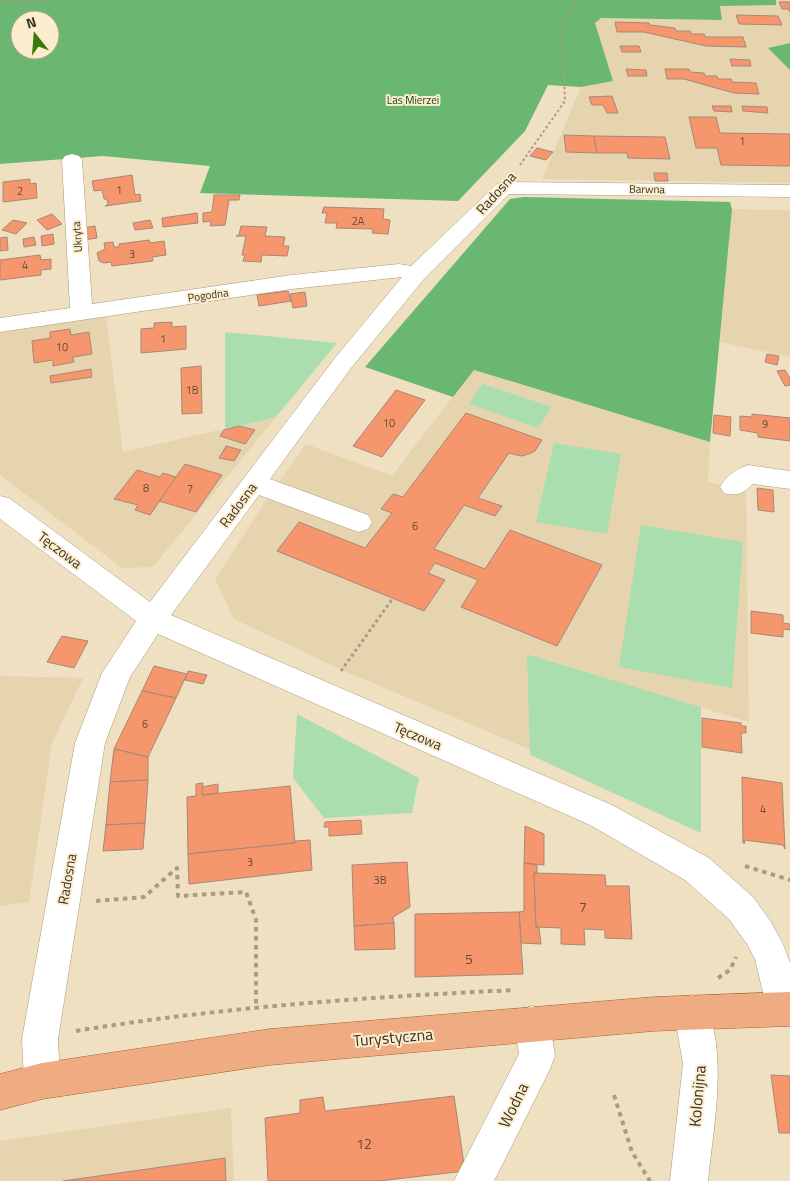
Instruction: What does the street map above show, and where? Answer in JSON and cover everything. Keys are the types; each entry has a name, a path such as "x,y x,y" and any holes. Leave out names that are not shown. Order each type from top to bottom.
{"main road":[{"name":"Turystyczna","path":"0,1092 42,1081 270,1047 692,1012 788,1009"}],"street":[{"name":"Ukryta","path":"72,160 82,314"},
{"name":"Barwna","path":"504,188 790,191"},
{"name":"Radosna","path":"42,1081 40,1039 90,744 117,673 153,619 343,363 416,274 504,188"},
{"name":"Pogodna","path":"0,325 292,282 399,270 416,274"},
{"path":"733,487 748,474 790,480"},
{"path":"254,483 359,522"},
{"name":"Tęczowa","path":"0,505 153,619 190,637 601,815 698,870 741,908 760,933 771,956 788,1009"},
{"name":"Kolonijna","path":"689,1181 701,1064 692,1012"},
{"name":"Wodna","path":"473,1181 537,1056 532,1024"}],"path":[{"path":"0,3 56,0"},
{"name":"Radosna","path":"504,188 565,101 562,29 574,0"},
{"path":"338,675 393,598"},
{"path":"740,865 790,880"},
{"path":"92,901 144,897 177,868 178,896 246,892 256,920 256,1006"},
{"path":"716,979 730,970 737,955 736,948"},
{"path":"40,1039 122,1023 256,1006 524,989"},
{"path":"614,1095 624,1132 644,1174 650,1181"}],"shaded area":[{"path":"776,0 790,0 790,43 768,48 790,70 790,183 542,179 581,87 612,80 595,22 601,18 721,20 720,6 776,5"},
{"path":"732,209 790,210 790,357 720,342"},
{"path":"106,316 123,452 276,417 153,567 122,568 0,475 0,331"},
{"path":"473,370 710,442 708,482 746,489 749,722 528,654 531,750 342,670 234,619 215,579 273,490 306,444 392,476"},
{"path":"0,676 83,678 52,743 29,902 0,906"},
{"path":"231,1108 234,1181 0,1181 0,1141"}],"green space":[{"name":"Las Mierzei","path":"0,0 776,0 776,5 720,6 722,20 601,18 595,23 613,81 581,87 548,85 525,131 458,201 200,193 210,166 103,156 0,164"},
{"path":"790,43 790,70 768,48"},
{"path":"524,197 730,202 732,209 710,442 474,370 453,397 365,367 510,199"},
{"path":"225,332 337,343 276,417 225,429"},
{"path":"483,384 552,407 538,428 469,404"},
{"path":"554,443 621,454 607,534 536,522"},
{"path":"641,525 743,542 732,688 619,667"},
{"path":"527,654 701,707 701,833 530,755"},
{"path":"297,714 419,778 412,813 324,818 293,778"}],"building":[{"path":"779,2 790,2 790,12 788,9 782,9"},
{"path":"736,15 778,16 782,25 739,24"},
{"path":"615,22 649,23 650,25 675,28 676,31 690,31 691,34 704,34 705,37 743,37 746,47 706,46 644,32 617,32"},
{"path":"620,46 639,46 641,52 622,52"},
{"path":"730,59 750,60 751,66 732,66"},
{"path":"626,69 646,70 647,76 628,76"},
{"path":"665,69 689,69 690,72 704,73 705,76 731,79 732,82 756,83 759,94 734,93 684,79 667,79"},
{"path":"612,96 618,113 607,113 603,105 592,105 589,97"},
{"path":"712,106 731,106 732,112 714,111"},
{"path":"742,106 767,107 768,113 743,111"},
{"path":"689,117 716,117 720,133 790,134 790,166 721,165 717,148 696,148"},
{"path":"564,135 594,136 597,153 566,152"},
{"path":"594,136 665,137 670,159 628,158 627,153 597,153"},
{"path":"537,148 553,152 546,160 530,156"},
{"path":"654,173 667,173 668,181 655,181"},
{"path":"132,175 135,195 140,194 141,201 105,206 108,205 107,199 104,199 102,190 94,191 92,181"},
{"path":"30,179 30,184 36,183 37,198 3,202 3,182"},
{"path":"214,195 240,195 239,200 229,200 225,225 210,226 211,221 203,222 203,213 212,212"},
{"path":"324,207 384,209 383,219 390,220 388,234 372,233 373,229 336,228 337,223 325,223 327,213 322,213"},
{"path":"197,213 198,223 163,227 162,218"},
{"path":"52,214 62,224 47,230 37,220"},
{"path":"13,220 27,223 16,234 2,230"},
{"path":"150,220 153,228 135,230 133,223"},
{"path":"95,226 97,238 83,240 82,228"},
{"path":"241,226 267,227 265,236 285,237 283,246 289,246 287,256 262,255 261,262 243,261 245,255 242,255 246,236 236,236 239,235"},
{"path":"53,234 54,244 42,246 41,236"},
{"path":"7,237 8,250 0,251 0,238"},
{"path":"34,237 36,245 24,247 23,239"},
{"path":"149,240 150,243 164,241 166,255 152,257 153,261 112,266 111,262 104,263 99,261 97,253 105,249 104,243 113,242 114,247 119,247 119,244"},
{"path":"40,255 41,260 51,259 51,269 41,270 41,275 0,280 0,260"},
{"path":"288,291 291,301 259,306 257,295"},
{"path":"305,292 307,306 293,308 290,294"},
{"path":"172,322 172,327 186,326 186,349 141,353 141,329 154,328 154,323"},
{"path":"70,329 71,335 89,332 92,354 73,357 74,362 53,366 53,360 34,363 32,341 50,338 50,332"},
{"path":"767,354 779,356 777,365 765,362"},
{"path":"201,366 202,413 182,414 181,368"},
{"path":"91,369 92,377 51,383 50,376"},
{"path":"785,370 790,378 790,385 785,386 777,371"},
{"path":"396,390 425,400 382,457 353,446"},
{"path":"466,413 542,440 535,451 529,454 521,456 509,453 478,498 502,506 495,516 464,505 434,549 485,569 510,530 602,565 557,646 461,607 478,580 435,563 428,573 445,580 424,611 277,551 299,522 365,548 392,513 381,509 393,494 403,497"},
{"path":"752,414 790,418 790,441 758,437 758,433 740,430 740,416 752,417"},
{"path":"714,415 731,417 730,436 713,433"},
{"path":"239,426 255,430 245,444 220,436 224,430"},
{"path":"226,446 241,450 234,461 219,458"},
{"path":"185,464 222,475 196,512 159,501"},
{"path":"137,470 160,477 163,473 176,477 150,515 135,510 138,505 114,499"},
{"path":"757,488 773,490 774,512 758,510"},
{"path":"751,611 783,615 783,623 790,624 790,630 783,629 783,637 751,633"},
{"path":"62,636 88,641 74,668 47,662"},
{"path":"154,666 187,674 176,698 142,691"},
{"path":"188,671 207,675 203,684 185,680"},
{"path":"142,691 176,698 148,757 114,749"},
{"path":"702,718 741,723 741,726 746,726 746,733 741,733 742,753 702,747"},
{"path":"114,749 148,757 148,780 110,782"},
{"path":"742,777 782,783 785,849 783,845 744,840 745,843 743,843"},
{"path":"148,780 145,823 106,825 110,782"},
{"path":"203,783 202,795 290,786 295,843 188,854 187,797 196,796 196,784"},
{"path":"218,784 218,793 202,795 202,787"},
{"path":"361,820 362,834 329,836 329,827 324,827 325,822"},
{"path":"145,823 143,849 103,851 106,825"},
{"path":"525,826 544,834 544,865 524,863"},
{"path":"310,840 312,870 189,884 188,854"},
{"path":"407,862 410,907 393,917 394,923 354,926 352,865"},
{"path":"524,863 537,865 537,873 534,873 536,927 539,928 541,944 521,943 519,912 524,911"},
{"path":"534,873 605,875 606,886 629,886 632,939 605,938 605,930 584,929 585,945 561,944 561,928 536,927"},
{"path":"519,912 523,974 415,977 415,914"},
{"path":"394,923 395,949 355,950 354,926"},
{"path":"771,1075 790,1076 790,1133 779,1133"},
{"path":"454,1096 465,1171 379,1181 268,1181 265,1118 300,1113 300,1100 323,1097 325,1111"},
{"path":"225,1158 226,1181 63,1181"}]}
